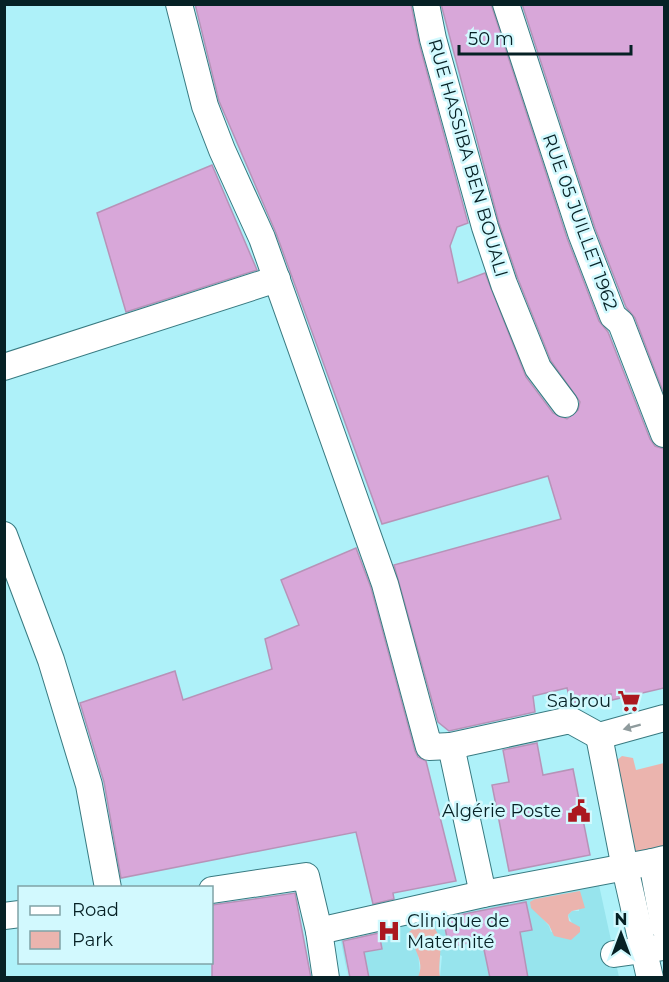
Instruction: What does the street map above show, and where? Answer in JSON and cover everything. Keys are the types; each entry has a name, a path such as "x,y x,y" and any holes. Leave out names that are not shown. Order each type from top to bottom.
{"street":[{"path":"179,4 205,105 222,150 262,238 385,584 429,747 451,746 570,720 599,736 664,718"},
{"name":"RUE HASSIBA BEN BOUALI","path":"426,4 433,39 484,227 538,368 565,404"},
{"name":"RUE 05 JUILLET 1962","path":"506,4 581,233 613,316 621,323 664,434"},
{"path":"4,368 277,279"},
{"path":"4,535 51,660 89,785 108,886"},
{"path":"599,736 625,868 655,948 650,978"},
{"path":"451,746 483,894"},
{"path":"319,931 483,894 658,861 664,927"},
{"path":"213,890 306,876 319,931 326,978"},
{"path":"614,954 655,948"}],"shaded area":[{"name":"Clinique de Maternité","path":"599,885 619,977 528,977 520,932 532,930 526,903 443,918 449,946 482,940 490,977 440,977 442,956 411,944 418,952 420,974 418,977 369,977 364,952 382,949 379,932 343,938 348,977 340,936","holes":["580,891 579,911 572,911 568,915 572,923 551,932 549,926 537,912"]}],"green space":[{"path":"622,756 633,758 636,770 664,763 664,848 634,853 616,761"},
{"path":"580,891 585,908 572,911 568,915 569,921 580,927 580,932 571,940 554,936 549,925 531,908 530,902 535,899"},
{"path":"431,924 439,936 440,977 418,977 419,960 409,932 416,926"}],"building":[{"path":"195,4 411,4 419,43 468,223 457,227 450,246 458,283 485,273 526,377 553,413 567,419 578,410 580,402 551,361 518,279 499,223 441,4 491,4 567,238 599,321 608,332 650,439 655,446 664,449 664,688 612,700 611,694 571,703 567,688 533,696 535,712 449,731 438,722 394,565 561,519 548,476 382,524 276,233 219,101"},
{"path":"522,4 664,4 664,394 635,318 626,307 595,228"},
{"path":"212,165 257,270 126,312 97,213"},
{"path":"356,548 371,588 415,751 418,757 426,761 456,881 393,893 394,899 373,904 356,832 121,878 104,782 80,703 175,671 183,700 272,669 265,639 299,625 281,580"},
{"path":"537,743 543,775 573,769 590,855 509,871 492,785 509,782 503,750"},
{"path":"295,893 311,978 212,978 213,905"},
{"path":"526,902 532,930 520,932 528,978 490,978 482,940 449,947 443,918"},
{"path":"379,933 382,949 364,952 369,978 350,978 343,941"}],"place":[{"name":"Sabrou","path":"629,701"},
{"name":"Algérie Poste","path":"579,811"},
{"name":"Clinique de Maternité","path":"389,931"}]}
